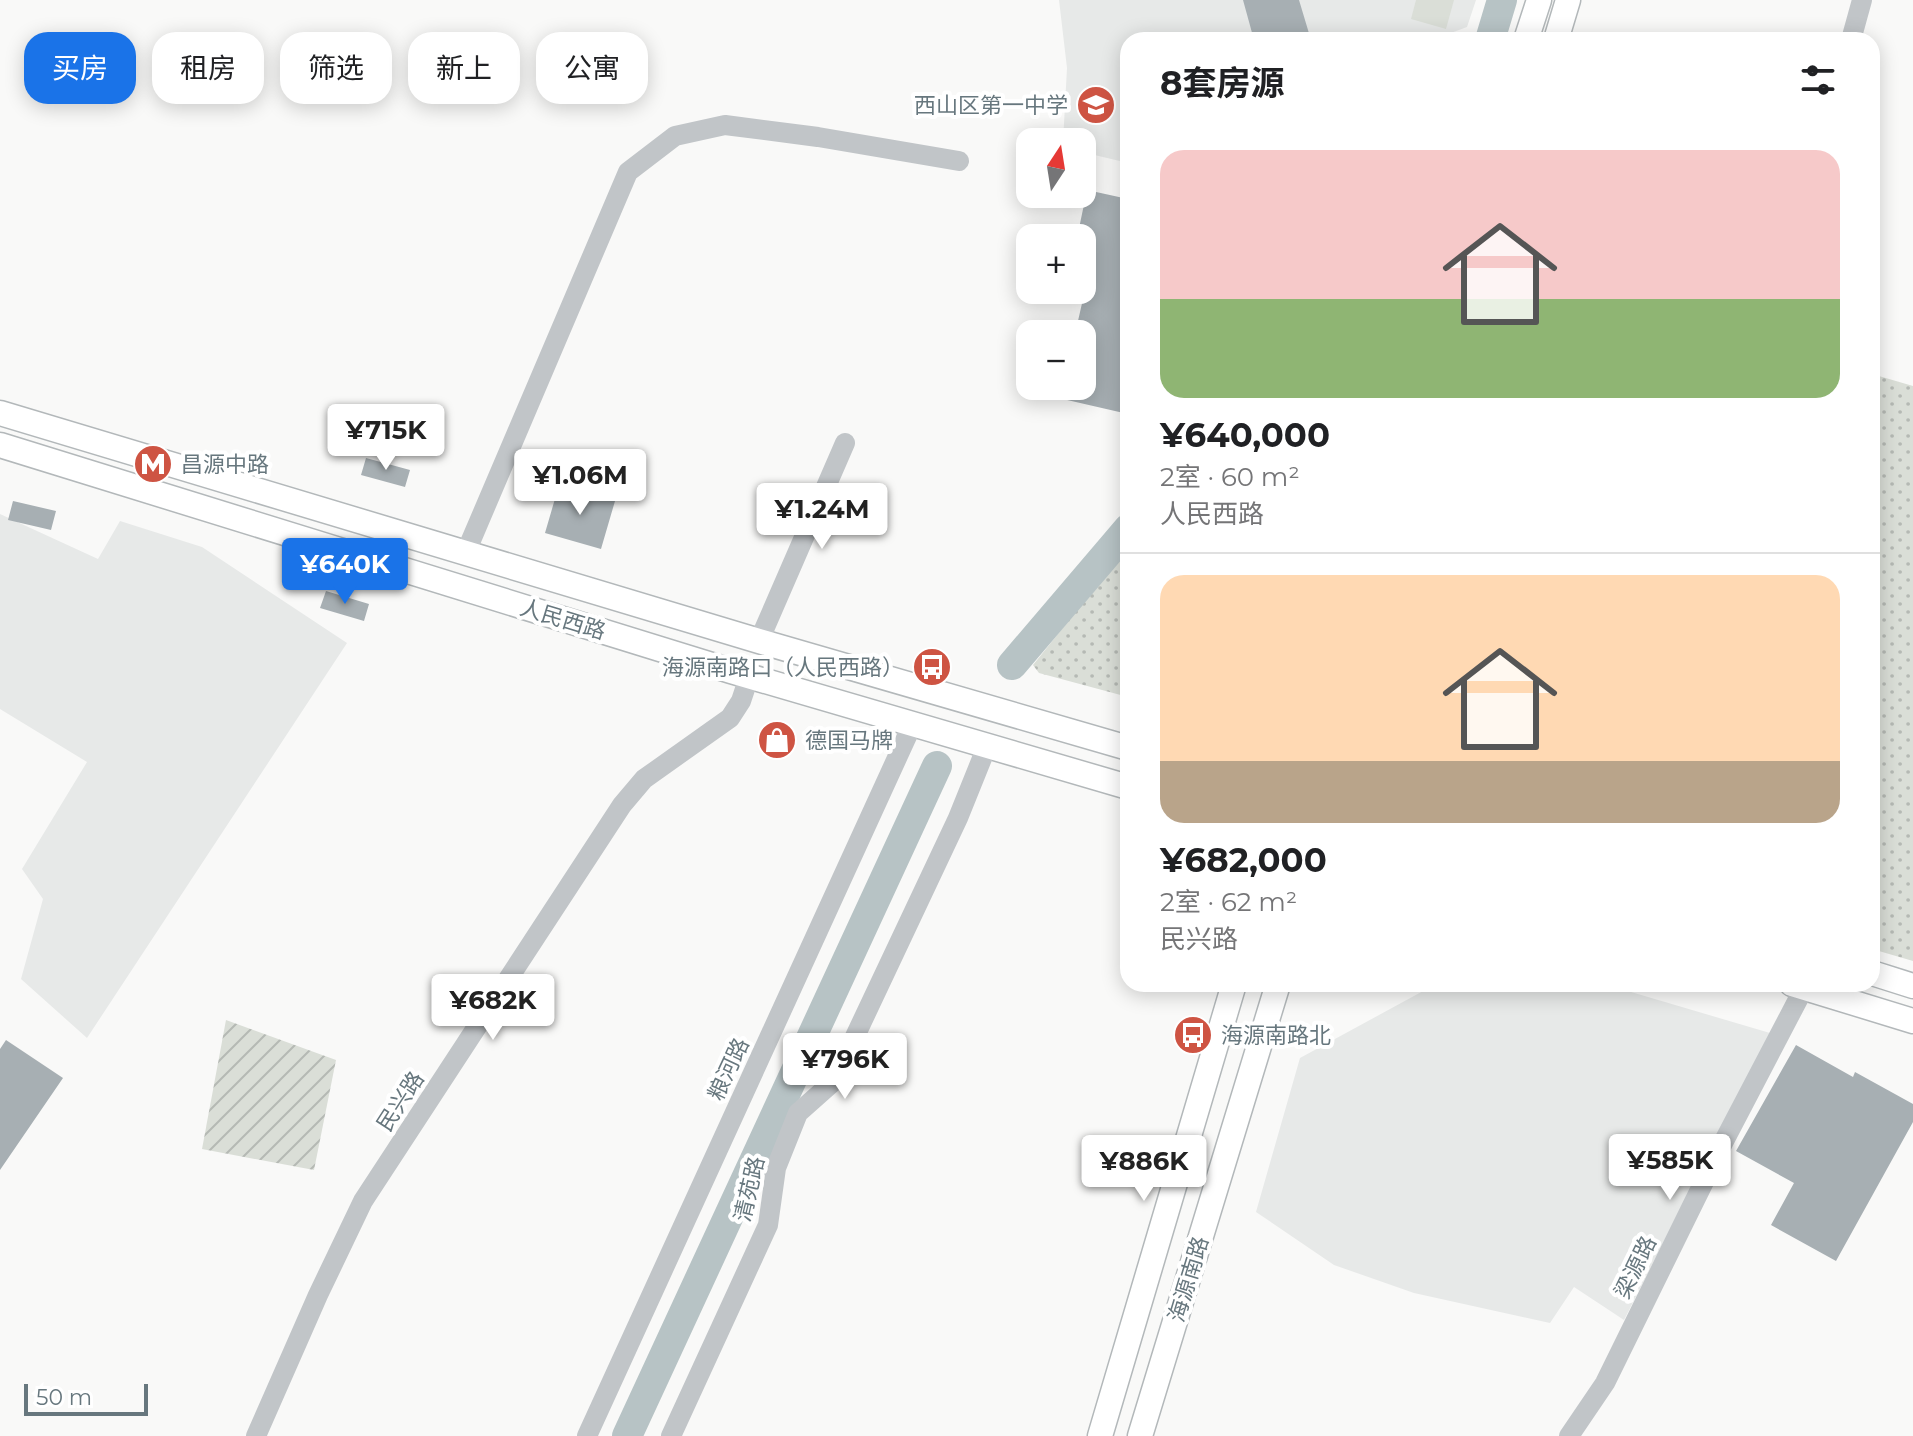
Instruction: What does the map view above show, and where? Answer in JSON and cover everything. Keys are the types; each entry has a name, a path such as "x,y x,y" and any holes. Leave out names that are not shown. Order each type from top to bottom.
{"main road":[{"path":"1529,32 1539,0"},
{"path":"1558,32 1568,0"},
{"name":"人民西路","path":"0,413 759,641 1120,746"},
{"name":"人民西路","path":"0,445 749,677 1120,785"},
{"path":"1880,976 1913,986"},
{"name":"海源南路","path":"1100,1436 1232,992"},
{"name":"海源南路","path":"1140,1436 1276,992"},
{"path":"1818,992 1913,1021"}],"street":[{"path":"1853,32 1862,0"},
{"path":"466,552 628,172 675,136 725,125 959,161"},
{"path":"759,641 845,443"},
{"name":"民兴路","path":"256,1436 363,1201 622,805 644,779 730,718 741,701 749,677"},
{"name":"粮河路","path":"587,1436 913,723"},
{"name":"清苑路","path":"671,1436 768,1225 776,1168 798,1113 834,1081 958,818 987,746"},
{"name":"梁源路","path":"1569,1436 1605,1383 1795,992"}],"shaded area":[{"name":"西山区第一中学","path":"1059,0 1476,0 1467,27 1454,32 1120,32 1120,161 1096,155 1096,128 1064,128 1067,68"},
{"path":"1416,0 1454,0 1446,29 1411,19"},
{"path":"1880,376 1913,386 1913,961 1880,951"},
{"path":"0,514 98,559 120,521 202,547 347,643 87,1038 21,979 43,899 22,869 87,762 0,709"},
{"path":"1120,557 1120,695 1039,673 1033,665"},
{"path":"1421,992 1631,992 1770,1033 1624,1320 1574,1287 1550,1323 1414,1293 1334,1265 1256,1212 1300,1058"},
{"path":"226,1020 336,1060 314,1170 202,1149"}],"building":[{"path":"1243,0 1299,0 1309,32 1252,32"},
{"path":"1096,192 1120,197 1120,412 1067,400 1096,400 1096,320 1078,320 1082,304 1096,304 1096,224 1080,224 1083,208 1096,208"},
{"path":"366,458 410,470 405,487 361,475"},
{"path":"559,485 615,501 601,549 545,533"},
{"path":"13,501 56,511 51,530 8,520"},
{"path":"326,591 369,604 364,621 320,608"},
{"path":"6,1040 63,1078 0,1170 0,1049"},
{"path":"1796,1045 1853,1077 1855,1072 1913,1104 1913,1122 1836,1261 1771,1225 1794,1183 1736,1151"}],"waterway":[{"path":"1492,32 1502,0"},
{"path":"1012,665 1120,538"},
{"path":"627,1436 937,766"}],"place":[{"name":"西山区第一中学","path":"1096,105"},
{"name":"昌源中路","path":"153,464"},
{"name":"海源南路口（人民西路）","path":"932,667"},
{"name":"德国马牌","path":"777,740"},
{"name":"海源南路北","path":"1193,1035"}]}
